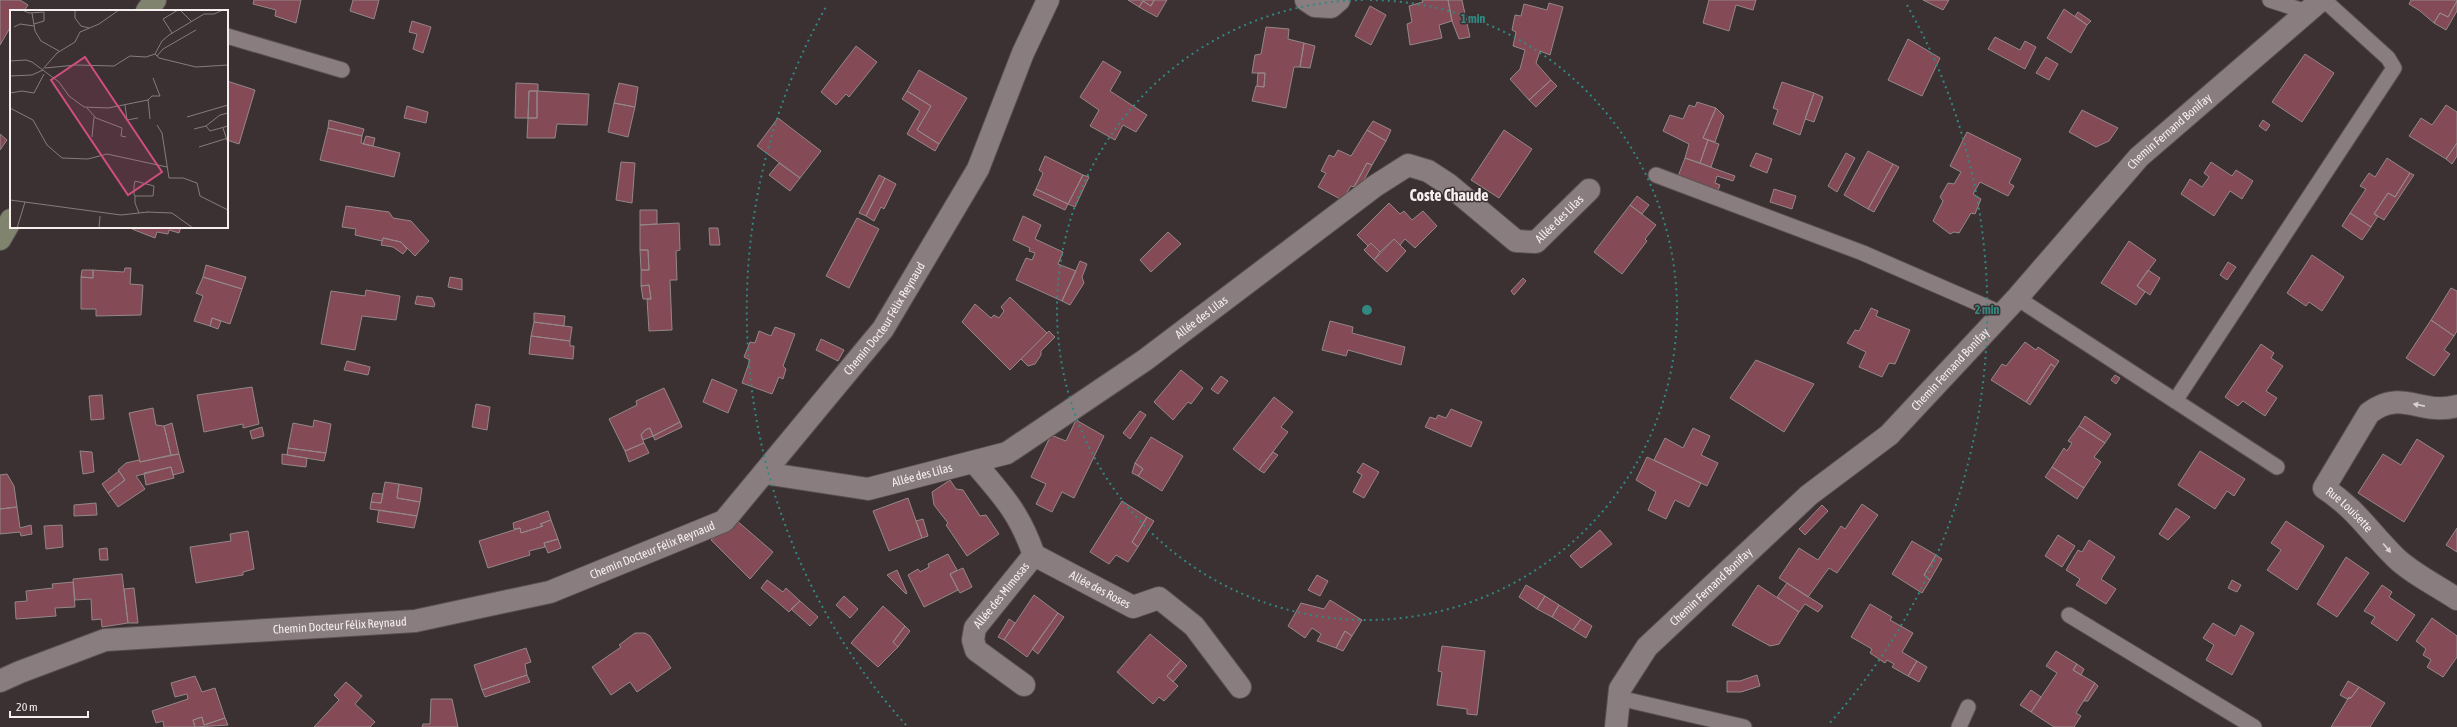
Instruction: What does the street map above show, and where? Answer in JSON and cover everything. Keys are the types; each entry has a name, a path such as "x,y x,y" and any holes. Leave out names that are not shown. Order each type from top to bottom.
{"street":[{"path":"148,10 155,0"},
{"name":"Chemin Docteur Félix Reynaud","path":"0,681 105,640 415,621 550,592 724,521 887,322 978,169 1023,53 1048,0"},
{"path":"1306,0 1315,6 1331,7 1338,0"},
{"name":"Chemin Fernand Bonifay","path":"1616,727 1620,689 1647,647 1809,495 1889,435 2010,306 2139,158 2317,4"},
{"name":"Allée des Lilas","path":"764,474 868,489 1007,453 1144,360 1375,186 1408,165 1428,172 1448,184 1516,242 1536,242 1589,190"},
{"path":"0,239 10,222"},
{"name":"Rue Louisette","path":"2457,406 2447,409 2430,408 2401,401 2378,406 2369,413 2324,488 2342,499 2363,520 2394,557 2457,599"},
{"path":"974,462 1014,509 1025,528 1034,555"},
{"name":"Allée des Mimosas","path":"1024,685 976,650 973,640 975,628 1034,555"},
{"name":"Allée des Roses","path":"1034,555 1133,607 1159,598 1194,626 1240,687"}],"lane":[{"path":"2175,401 2394,68 2388,58 2317,4 2270,0"},
{"path":"228,36 342,70"},
{"path":"1656,175 1863,253 2010,306 2175,401 2277,467"},
{"path":"2069,615 2254,727"},
{"path":"1619,698 1744,727"},
{"path":"1959,727 1968,707"}],"building":[{"path":"0,0 20,0 28,5 25,10 10,10 10,28 0,45"},
{"path":"254,0 301,0 296,23 275,16 276,10 253,4"},
{"path":"353,0 379,0 374,19 350,11"},
{"path":"1128,0 1154,0 1151,6 1143,1 1139,7"},
{"path":"1154,0 1167,0 1157,17 1139,7 1143,1 1151,6"},
{"path":"1422,0 1448,0 1452,21 1439,25 1442,38 1410,45 1407,24 1412,22 1409,6 1423,2"},
{"path":"1448,0 1462,0 1470,37 1459,39 1452,21"},
{"path":"1709,0 1756,0 1753,10 1736,5 1729,31 1703,23"},
{"path":"1923,0 1949,0 1943,10"},
{"path":"2411,0 2457,1 2448,17 2440,13 2434,23 2409,4"},
{"path":"2457,1 2457,11 2446,30 2434,23 2440,13 2448,17"},
{"path":"1549,3 1563,7 1550,55 1540,51 1536,63 1551,80 1529,100 1510,79 1520,69 1525,50 1513,46 1516,32 1512,30 1515,15 1521,16 1524,4 1547,10"},
{"path":"1370,6 1386,15 1371,45 1355,36"},
{"path":"2064,9 2087,25 2071,53 2047,38"},
{"path":"2078,12 2091,21 2087,25 2075,16"},
{"path":"412,21 431,27 423,53 413,49 417,34 409,32"},
{"path":"1266,27 1289,29 1288,39 1304,43 1300,67 1294,67 1286,108 1252,101 1256,86 1264,87 1265,73 1252,73 1255,55 1261,54"},
{"path":"1995,37 2020,50 2025,41 2036,47 2025,69 1988,49"},
{"path":"1908,39 1940,58 1922,96 1888,80"},
{"path":"1304,43 1315,46 1310,68 1300,67"},
{"path":"856,46 877,62 849,97 846,94 836,105 821,92"},
{"path":"2305,54 2334,73 2302,122 2272,102"},
{"path":"2046,57 2058,64 2049,80 2036,73"},
{"path":"1103,61 1121,72 1110,91 1147,115 1136,132 1123,125 1115,140 1090,126 1099,110 1080,97"},
{"path":"919,70 967,98 939,144 917,130 931,106 907,91"},
{"path":"1258,73 1265,73 1264,87 1257,86"},
{"path":"1551,80 1557,86 1536,107 1529,100"},
{"path":"228,81 255,90 239,144 228,140"},
{"path":"1782,82 1814,93 1800,135 1773,124 1778,110 1773,108"},
{"path":"516,83 538,84 538,91 529,91 528,118 515,118"},
{"path":"619,83 638,87 635,107 614,103"},
{"path":"529,91 537,91 537,118 528,118"},
{"path":"537,91 589,94 587,125 557,124 555,138 527,138 528,118 537,118"},
{"path":"907,91 931,106 917,130 939,144 935,151 907,134 920,111 902,99"},
{"path":"1814,93 1823,97 1814,122 1805,119"},
{"path":"1697,102 1716,108 1703,138 1708,140 1700,163 1685,158 1689,144 1663,131 1670,115 1683,119 1689,105 1695,107"},
{"path":"614,103 635,107 628,137 608,132"},
{"path":"2446,105 2457,112 2457,143 2446,159 2409,136 2421,118 2432,125"},
{"path":"407,106 428,112 426,123 404,118"},
{"path":"1716,108 1724,116 1715,142 1703,138"},
{"path":"2082,110 2118,128 2109,141 2096,147 2069,132"},
{"path":"778,118 821,151 800,178 757,146"},
{"path":"329,120 364,129 362,136 328,128"},
{"path":"2263,120 2270,125 2266,131 2259,126"},
{"path":"1373,121 1391,130 1386,141 1367,130"},
{"path":"328,128 362,136 361,143 400,153 394,177 320,160"},
{"path":"1367,130 1386,141 1372,165 1367,163 1354,187 1351,186 1342,200 1318,187 1326,173 1321,171 1329,155 1334,157 1338,150 1351,156"},
{"path":"1504,130 1532,149 1499,198 1471,180"},
{"path":"1967,132 2021,159 2009,183 2014,186 2008,196 1980,182 1973,194 1981,199 1975,214 1971,213 1959,233 1954,232 1950,234 1933,221 1943,201 1940,197 1948,183 1954,184 1961,172 1950,166"},
{"path":"0,134 7,140 0,150"},
{"path":"366,136 375,138 373,146 363,144"},
{"path":"1708,140 1719,144 1711,167 1700,163"},
{"path":"2457,143 2457,156 2452,164 2446,159"},
{"path":"1868,151 1893,164 1868,209 1844,195"},
{"path":"1756,153 1772,159 1767,173 1750,166"},
{"path":"1846,153 1855,158 1837,192 1828,186"},
{"path":"1045,156 1083,175 1068,204 1036,189 1043,173 1039,170"},
{"path":"1685,158 1735,176 1733,181 1717,176 1715,183 1720,185 1717,193 1677,179"},
{"path":"2387,158 2410,173 2395,197 2388,193 2374,214 2378,216 2371,227 2350,213 2366,189 2360,186 2369,173 2375,177"},
{"path":"621,162 635,163 632,203 616,200"},
{"path":"2211,162 2232,176 2236,170 2253,181 2242,199 2230,191 2214,216 2181,194 2190,179 2202,187 2209,177 2204,173"},
{"path":"779,163 800,178 790,191 769,175"},
{"path":"1367,163 1372,165 1359,189 1354,187"},
{"path":"1893,164 1899,167 1874,212 1868,209"},
{"path":"2410,173 2414,175 2384,220 2374,214 2388,193 2395,197"},
{"path":"879,175 885,178 866,216 859,213"},
{"path":"1083,175 1089,177 1075,207 1068,204"},
{"path":"885,178 896,184 884,209 881,207 874,221 866,216"},
{"path":"1036,189 1068,204 1065,210 1033,195"},
{"path":"1774,189 1796,196 1792,209 1770,202"},
{"path":"1637,196 1649,205 1642,214 1630,205"},
{"path":"1389,203 1400,214 1404,211 1412,220 1423,211 1437,226 1415,248 1405,239 1400,245 1394,239 1380,252 1371,243 1368,246 1357,235"},
{"path":"1630,205 1656,225 1645,239 1647,241 1622,274 1594,252"},
{"path":"346,206 389,212 393,218 411,221 429,241 415,256 401,242 383,238 382,241 355,235 356,229 342,227"},
{"path":"640,210 657,210 657,224 640,225"},
{"path":"2350,213 2371,227 2362,240 2342,226"},
{"path":"1023,216 1041,225 1035,239 1063,252 1058,264 1076,271 1062,301 1016,280 1026,258 1032,260 1035,253 1029,251 1030,248 1013,240"},
{"path":"857,218 879,229 849,288 826,276"},
{"path":"679,223 680,250 676,251 677,280 670,280 672,330 649,331 647,299 651,299 649,285 641,286 641,270 649,270 648,250 640,250 640,225"},
{"path":"181,228 179,233 169,230 168,234 157,232 155,238 132,229"},
{"path":"709,228 718,228 720,245 710,245"},
{"path":"1168,232 1181,244 1151,272 1140,260"},
{"path":"383,238 401,242 407,249 403,254 393,247 381,245"},
{"path":"1394,239 1406,251 1387,272 1374,260"},
{"path":"2129,241 2156,260 2137,286 2145,292 2136,305 2101,283"},
{"path":"1371,243 1380,252 1374,260 1364,250"},
{"path":"640,250 648,250 649,270 641,270"},
{"path":"2312,255 2344,277 2322,311 2309,302 2306,306 2287,293"},
{"path":"1080,261 1087,264 1082,277 1084,283 1070,305 1062,301"},
{"path":"2228,262 2236,267 2227,280 2220,275"},
{"path":"206,265 246,277 242,289 203,277"},
{"path":"125,268 131,268 130,284 143,285 141,315 96,316 96,309 81,309 81,277 93,278 93,270 124,272"},
{"path":"82,270 93,270 93,278 81,277"},
{"path":"2148,270 2160,278 2150,295 2137,286"},
{"path":"203,277 242,289 230,324 212,318 210,326 194,321 203,296 196,293"},
{"path":"450,277 462,279 462,290 448,287"},
{"path":"1523,278 1526,281 1514,295 1511,291"},
{"path":"649,285 651,299 643,299 641,286"},
{"path":"2451,288 2457,291 2457,331 2454,336 2431,320"},
{"path":"366,290 400,296 396,320 362,316 355,350 321,344 331,291 365,296"},
{"path":"417,296 432,298 435,304 434,307 415,304"},
{"path":"1010,297 1047,333 1010,370 962,322 975,304 991,318 994,315 999,318 1004,311 1001,307"},
{"path":"1871,308 1878,311 1876,316 1910,330 1895,364 1889,363 1882,377 1859,367 1866,352 1847,343 1855,330 1859,331"},
{"path":"534,313 565,316 564,326 534,322"},
{"path":"212,318 221,321 218,329 210,326"},
{"path":"2431,320 2454,336 2444,350 2450,354 2434,376 2406,358"},
{"path":"1330,321 1353,327 1352,333 1405,347 1401,365 1348,350 1346,356 1322,350"},
{"path":"534,322 572,327 570,341 531,336"},
{"path":"775,327 795,334 783,366 786,369 783,379 779,377 772,394 742,383 750,360 744,357 750,342 755,343 759,331 771,336"},
{"path":"1049,331 1055,337 1041,351 1041,355 1035,364 1028,366 1021,359"},
{"path":"531,336 570,341 570,346 574,346 573,359 529,354"},
{"path":"821,339 844,350 838,361 816,350"},
{"path":"2025,342 2036,350 2038,347 2059,361 2055,367 2051,364 2026,402 1991,380 2002,364 2006,366"},
{"path":"2261,344 2274,353 2271,358 2283,366 2266,391 2277,398 2265,416 2243,401 2238,406 2225,397"},
{"path":"1756,360 1814,384 1784,432 1730,398"},
{"path":"347,361 370,367 368,375 344,370"},
{"path":"2051,364 2055,367 2030,405 2026,402"},
{"path":"1181,370 1203,388 1191,404 1188,402 1173,420 1154,402"},
{"path":"2115,375 2120,378 2116,384 2111,380"},
{"path":"1221,376 1228,381 1218,394 1211,389"},
{"path":"712,379 737,390 728,413 703,402"},
{"path":"252,387 259,424 243,428 243,424 204,432 197,395"},
{"path":"664,388 680,422 653,436 650,428 645,430 641,435 644,443 625,451 609,419 637,405 636,401"},
{"path":"102,395 104,419 91,420 89,396"},
{"path":"1274,397 1293,412 1281,427 1288,432 1259,470 1233,449"},
{"path":"476,404 490,407 487,430 472,427"},
{"path":"153,408 156,425 164,426 171,455 140,462 129,413"},
{"path":"1451,409 1482,422 1471,447 1425,427 1430,417 1436,419 1438,415 1446,418"},
{"path":"1140,411 1146,415 1130,439 1123,433"},
{"path":"2085,416 2111,434 2105,443 2079,426"},
{"path":"314,420 331,424 326,453 288,448 293,423 313,427"},
{"path":"1076,420 1104,436 1074,498 1062,492 1052,512 1036,504 1046,484 1031,477 1051,435 1066,441"},
{"path":"680,422 682,427 655,440 653,436"},
{"path":"172,423 179,454 171,455 164,426"},
{"path":"2079,426 2105,443 2094,457 2101,462 2084,488 2052,467 2064,448 2067,451 2072,443 2068,441"},
{"path":"262,427 264,436 252,439 250,431"},
{"path":"650,428 653,436 643,440 641,435 645,430"},
{"path":"1693,428 1710,436 1701,455 1718,463 1707,486 1654,460 1665,438 1683,448"},
{"path":"1151,437 1183,456 1162,491 1138,476 1143,469 1135,463"},
{"path":"2417,439 2444,456 2404,522 2358,493 2383,454 2401,465"},
{"path":"644,443 649,453 629,462 625,451"},
{"path":"288,448 326,453 324,461 287,455"},
{"path":"80,451 92,452 94,472 83,474"},
{"path":"2200,451 2245,479 2234,496 2227,491 2215,509 2178,485"},
{"path":"1273,452 1278,455 1264,473 1259,470"},
{"path":"179,454 184,472 173,475 171,467 136,476 145,489 118,507 108,493 125,480 118,470 126,463 139,460 140,462"},
{"path":"282,454 307,458 306,467 282,464"},
{"path":"1647,457 1701,483 1689,507 1675,500 1666,519 1648,510 1656,492 1636,480"},
{"path":"1135,463 1143,469 1138,476 1132,473"},
{"path":"1363,463 1379,472 1364,498 1353,492 1362,475 1357,472"},
{"path":"171,467 174,478 146,485 144,473"},
{"path":"2052,467 2084,488 2077,499 2045,477"},
{"path":"119,471 125,480 108,493 102,484"},
{"path":"7,474 14,486 17,507 0,509 0,475"},
{"path":"950,480 956,489 963,490 980,516 986,515 999,534 967,556 946,525 948,523 934,505 932,492"},
{"path":"385,482 399,484 397,498 420,502 417,516 370,509 371,502 381,503"},
{"path":"399,484 422,488 420,502 397,498"},
{"path":"373,493 383,494 381,503 371,502"},
{"path":"908,498 922,538 889,551 873,511"},
{"path":"1122,501 1147,517 1132,542 1138,547 1128,562 1116,555 1109,564 1090,552"},
{"path":"96,503 97,515 74,516 74,505"},
{"path":"1862,504 1878,515 1837,573 1829,568 1808,597 1779,578 1799,548 1818,560 1841,526 1845,529"},
{"path":"1822,505 1828,511 1805,535 1799,529"},
{"path":"17,507 20,528 31,525 32,534 21,536 20,532 0,534 0,509"},
{"path":"2176,508 2190,517 2168,540 2159,534"},
{"path":"379,510 417,516 414,528 377,522"},
{"path":"548,511 551,520 540,524 543,526 521,533 520,528 514,529 513,523"},
{"path":"1147,517 1154,521 1138,547 1132,542"},
{"path":"923,519 928,536 922,538 916,521"},
{"path":"551,520 558,539 544,543 545,547 529,551 530,555 488,568 479,541 520,528 521,533 543,526 540,524"},
{"path":"736,520 773,552 750,579 711,540"},
{"path":"2286,521 2324,546 2297,590 2267,570 2281,550 2271,543"},
{"path":"62,525 63,547 46,549 44,526"},
{"path":"2457,528 2457,552 2446,545"},
{"path":"1600,530 1612,544 1581,568 1570,556"},
{"path":"248,531 254,569 243,572 243,575 196,583 190,547 231,541 230,534"},
{"path":"2058,535 2075,546 2062,567 2045,556"},
{"path":"558,539 561,548 548,553 544,543"},
{"path":"2089,540 2115,557 2101,579 2116,589 2106,604 2076,585 2080,579 2066,570 2078,550 2082,552"},
{"path":"1912,541 1936,555 1924,575 1930,580 1922,593 1892,574"},
{"path":"107,548 108,560 100,560 99,549"},
{"path":"948,554 957,570 950,574 958,590 924,607 908,575 918,569 920,572 929,567 928,564"},
{"path":"1936,555 1942,559 1930,580 1924,575"},
{"path":"2346,557 2369,573 2337,617 2317,604"},
{"path":"963,568 972,587 960,593 950,574"},
{"path":"897,570 907,593 906,594 887,575"},
{"path":"122,574 128,623 102,627 101,619 92,620 91,599 75,600 73,579"},
{"path":"1317,575 1328,581 1320,596 1308,590"},
{"path":"767,580 783,592 786,588 800,601 789,612 761,588"},
{"path":"2232,580 2241,585 2237,592 2228,588"},
{"path":"73,582 75,607 55,608 56,616 16,619 15,602 27,601 26,591 53,588 52,584"},
{"path":"1787,583 1823,606 1818,612 1805,604 1799,612 1777,597"},
{"path":"1526,585 1545,596 1537,609 1519,597"},
{"path":"1758,585 1799,612 1779,644 1770,646 1732,625"},
{"path":"2382,585 2392,592 2389,597 2415,615 2397,641 2371,623 2375,617 2364,611"},
{"path":"134,588 138,623 128,623 124,589"},
{"path":"1034,595 1058,613 1027,657 1004,640"},
{"path":"844,596 858,609 850,618 836,605"},
{"path":"1545,596 1559,605 1552,617 1537,609"},
{"path":"1330,600 1362,620 1352,636 1345,631 1336,648 1317,641 1321,634 1312,628 1305,638 1288,626 1301,603 1324,609"},
{"path":"800,601 818,617 810,626 791,609"},
{"path":"1870,604 1892,617 1890,620 1913,633 1902,652 1917,661 1908,676 1892,667 1894,664 1887,660 1885,663 1870,653 1872,649 1851,637"},
{"path":"1559,605 1581,619 1573,630 1552,617"},
{"path":"883,606 905,626 893,642 898,647 878,667 851,643"},
{"path":"1058,613 1064,617 1038,654 1032,649"},
{"path":"2432,618 2457,636 2457,657 2443,677 2427,667 2431,660 2423,655 2426,649 2416,641"},
{"path":"1009,619 1015,623 1004,640 998,637"},
{"path":"1581,619 1592,626 1586,638 1573,630"},
{"path":"2213,623 2235,636 2241,625 2254,633 2232,675 2206,660 2214,645 2203,638"},
{"path":"905,626 910,631 898,647 893,642"},
{"path":"1345,631 1352,636 1343,651 1336,648"},
{"path":"635,633 645,633 650,636 671,668 637,692 630,682 611,695 592,667 621,647 619,645"},
{"path":"1150,634 1181,660 1167,676 1178,686 1164,701 1159,697 1153,704 1117,672"},
{"path":"1442,646 1485,651 1477,715 1467,714 1467,709 1437,705 1442,672 1438,671"},
{"path":"526,648 531,662 525,664 527,675 482,690 474,665"},
{"path":"2056,651 2077,664 2073,670 2095,683 2076,713 2081,716 2074,727 2054,727 2031,712 2057,673 2046,666"},
{"path":"1181,660 1187,666 1173,682 1167,676"},
{"path":"1917,661 1927,667 1919,682 1908,676"},
{"path":"2077,664 2084,669 2081,675 2073,670"},
{"path":"527,675 530,682 485,697 482,690"},
{"path":"1757,675 1760,686 1741,692 1727,692 1727,681 1740,681"},
{"path":"195,676 202,692 215,688 225,718 204,725 202,717 193,720 195,727 164,727 163,721 156,723 152,711 188,699 187,694 175,697 171,683"},
{"path":"2348,681 2359,687 2351,698 2347,699 2340,695"},
{"path":"346,682 362,696 355,704 375,722 370,727 314,727 339,700 334,695"},
{"path":"2095,683 2098,686 2088,701 2084,701"},
{"path":"2359,687 2385,703 2370,727 2331,727 2349,697 2351,698"},
{"path":"2031,690 2041,697 2031,712 2020,705"},
{"path":"431,699 452,699 458,727 422,727 423,724 430,724"},
{"path":"202,717 204,725 225,718 228,725 195,727 193,720"}],"district":[{"name":"Coste Chaude","path":"1449,195"}]}
